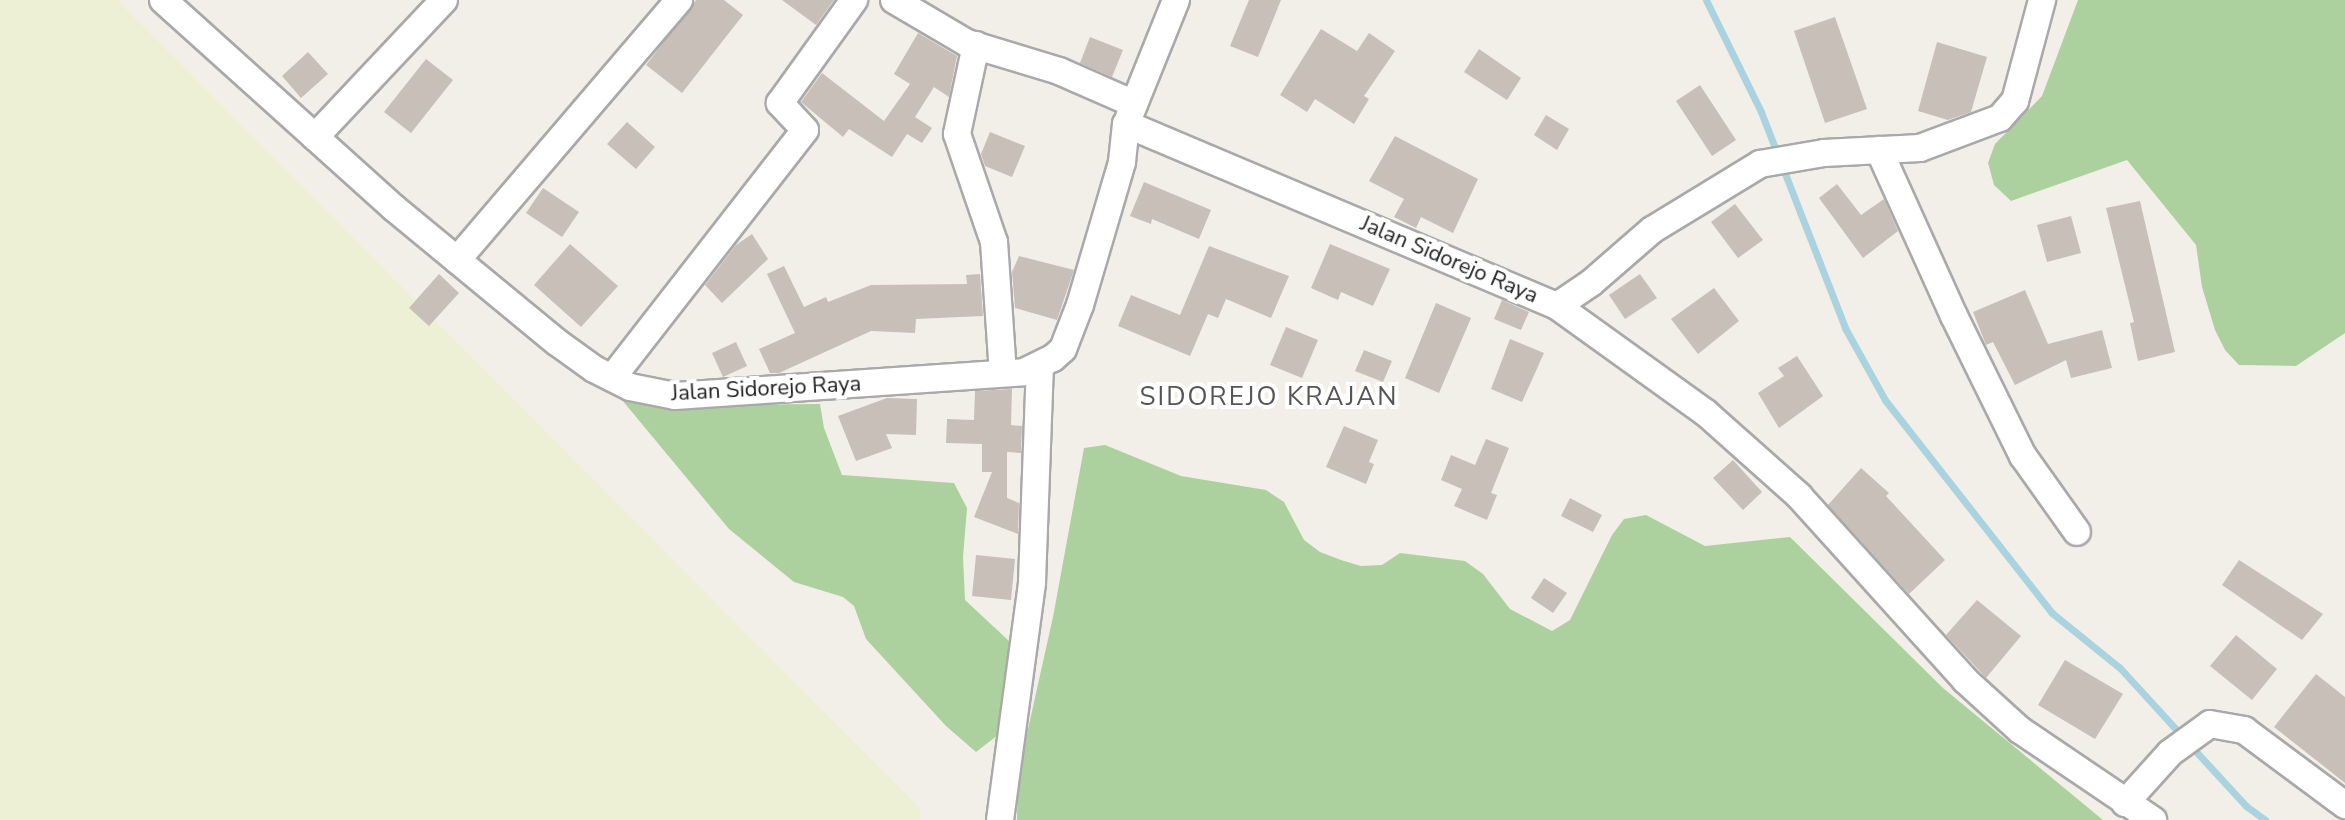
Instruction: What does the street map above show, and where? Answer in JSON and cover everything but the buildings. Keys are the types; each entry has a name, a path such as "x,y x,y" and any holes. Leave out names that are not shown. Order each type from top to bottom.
{"street":[{"name":"Jalan Sidorejo Raya","path":"163,0 457,260 558,343 630,387 675,396 1003,373 1040,366"},
{"path":"315,137 444,0"},
{"path":"457,260 679,0"},
{"path":"612,378 805,130 780,103 854,0"},
{"name":"Jalan Sidorejo Raya","path":"894,0 976,45 1059,71 1139,123 1557,306 1591,283 1652,230 1760,164 1824,153 1879,150"},
{"path":"1000,820 1032,582 1040,366 1063,349 1080,305 1122,162 1139,123 1176,0"},
{"path":"2042,0 2015,101 2007,112 1990,123 1920,148 1879,150 2023,456 2077,532"},
{"path":"976,45 957,134 994,242 1003,373"},
{"path":"1557,306 1706,413 1799,496 1965,680 2020,730 2153,820"},
{"path":"2125,803 2170,753 2210,724 2244,730 2345,805"}],"green space":[{"path":"0,0 117,0 920,808 920,820 0,820"},
{"path":"2078,0 2345,0 2345,333 2296,366 2239,365 2225,350 2215,330 2202,287 2196,245 2127,160 2011,201 1994,185 1988,163 1995,144 2042,96"},
{"path":"622,400 721,405 820,404 824,428 842,475 954,483 967,508 963,557 965,600 1009,641 1007,698 998,735 976,752 946,726 866,639 854,606 843,597 794,582 729,529"},
{"path":"1105,445 1181,476 1266,490 1284,502 1304,540 1320,552 1341,560 1361,566 1382,565 1400,553 1465,561 1483,574 1510,609 1552,631 1570,620 1612,535 1624,519 1646,515 1705,546 1790,537 1943,688 2103,820 1017,820 1018,774 1053,617 1084,448"}],"waterway":[{"path":"1706,0 1761,112 1845,328 1885,400 2052,613 2120,668 2182,736"},
{"path":"2190,745 2246,806 2265,820"}],"district":[{"name":"SIDOREJO KRAJAN","path":"1269,397"}]}
